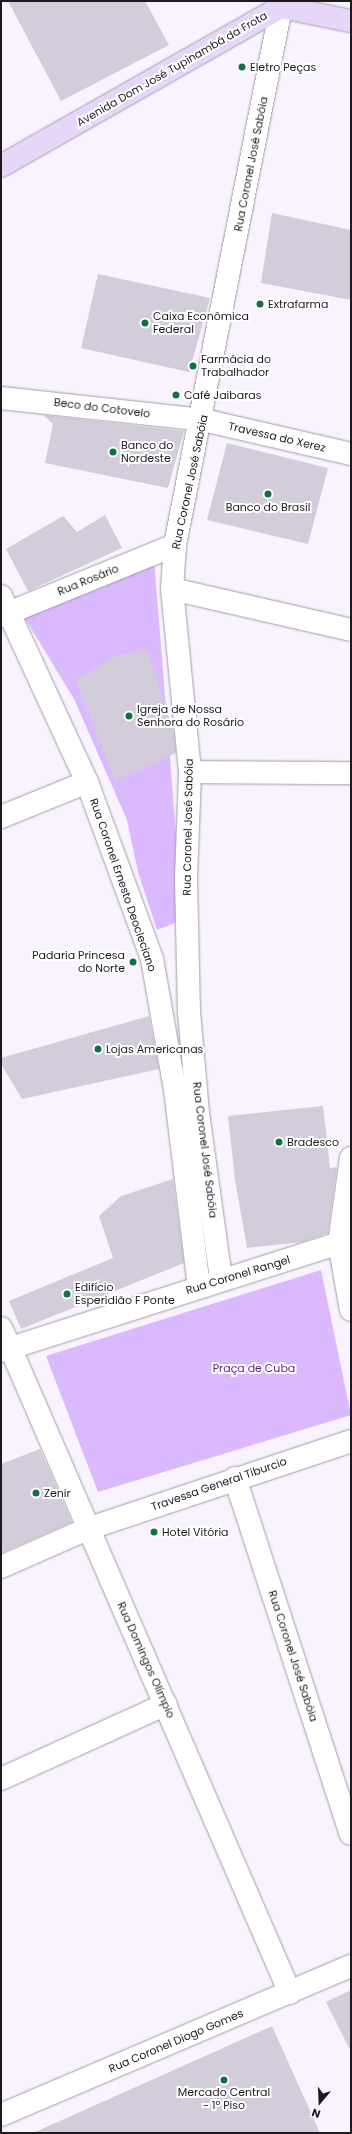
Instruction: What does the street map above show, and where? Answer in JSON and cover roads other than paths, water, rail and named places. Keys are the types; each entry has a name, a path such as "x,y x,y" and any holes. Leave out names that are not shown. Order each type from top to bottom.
{"main road":[{"name":"Avenida Dom José Tupinambá da Frota","path":"1,166 282,4 351,21"},
{"name":"Rua Coronel José Sabóia","path":"221,1279 198,1113 189,1012 186,871 190,772 172,589 175,545 202,420 282,4"},
{"name":"Beco do Cotovelo","path":"1,398 202,420"},
{"name":"Travessa do Xerez","path":"202,420 351,454"},
{"name":"Rua Rosário","path":"4,608 175,545"},
{"path":"172,589 351,630"},
{"name":"Rua Coronel Ernesto Deocleciano","path":"4,608 87,782 152,959 175,1089 199,1287"},
{"path":"190,772 351,773"},
{"path":"1,816 87,782"},
{"path":"351,1158 345,1242 351,1310"},
{"name":"Rua Coronel Rangel","path":"4,1342 199,1287 345,1242"},
{"name":"Rua Domingos Olímpio","path":"4,1342 166,1704 290,1992"},
{"name":"Travessa General Tiburcio","path":"1,1567 87,1529 235,1478 351,1441"},
{"name":"Rua Coronel José Sabóia","path":"235,1478 351,1834"},
{"path":"1,1779 166,1704"},
{"name":"Rua Coronel Diogo Gomes","path":"1,2116 351,1966"}],"place":[{"name":"Eletro Peças","path":"242,67"},
{"name":"Extrafarma","path":"260,304"},
{"name":"Caixa Econômica Federal","path":"145,323"},
{"name":"Farmácia do Trabalhador","path":"193,366"},
{"name":"Café Jaibaras","path":"176,395"},
{"name":"Banco do Nordeste","path":"113,452"},
{"name":"Banco do Brasil","path":"268,494"},
{"name":"Igreja de Nossa Senhora do Rosário","path":"129,716"},
{"name":"Padaria Princesa do Norte","path":"133,962"},
{"name":"Lojas Americanas","path":"98,1049"},
{"name":"Bradesco","path":"279,1142"},
{"name":"Edifício Esperidião F Ponte","path":"67,1294"},
{"name":"Zenir","path":"36,1493"},
{"name":"Hotel Vitória","path":"154,1532"},
{"name":"Mercado Central - 1º Piso","path":"224,2080"}],"park label":[{"name":"Praça de Cuba","path":"254,1368"}]}
